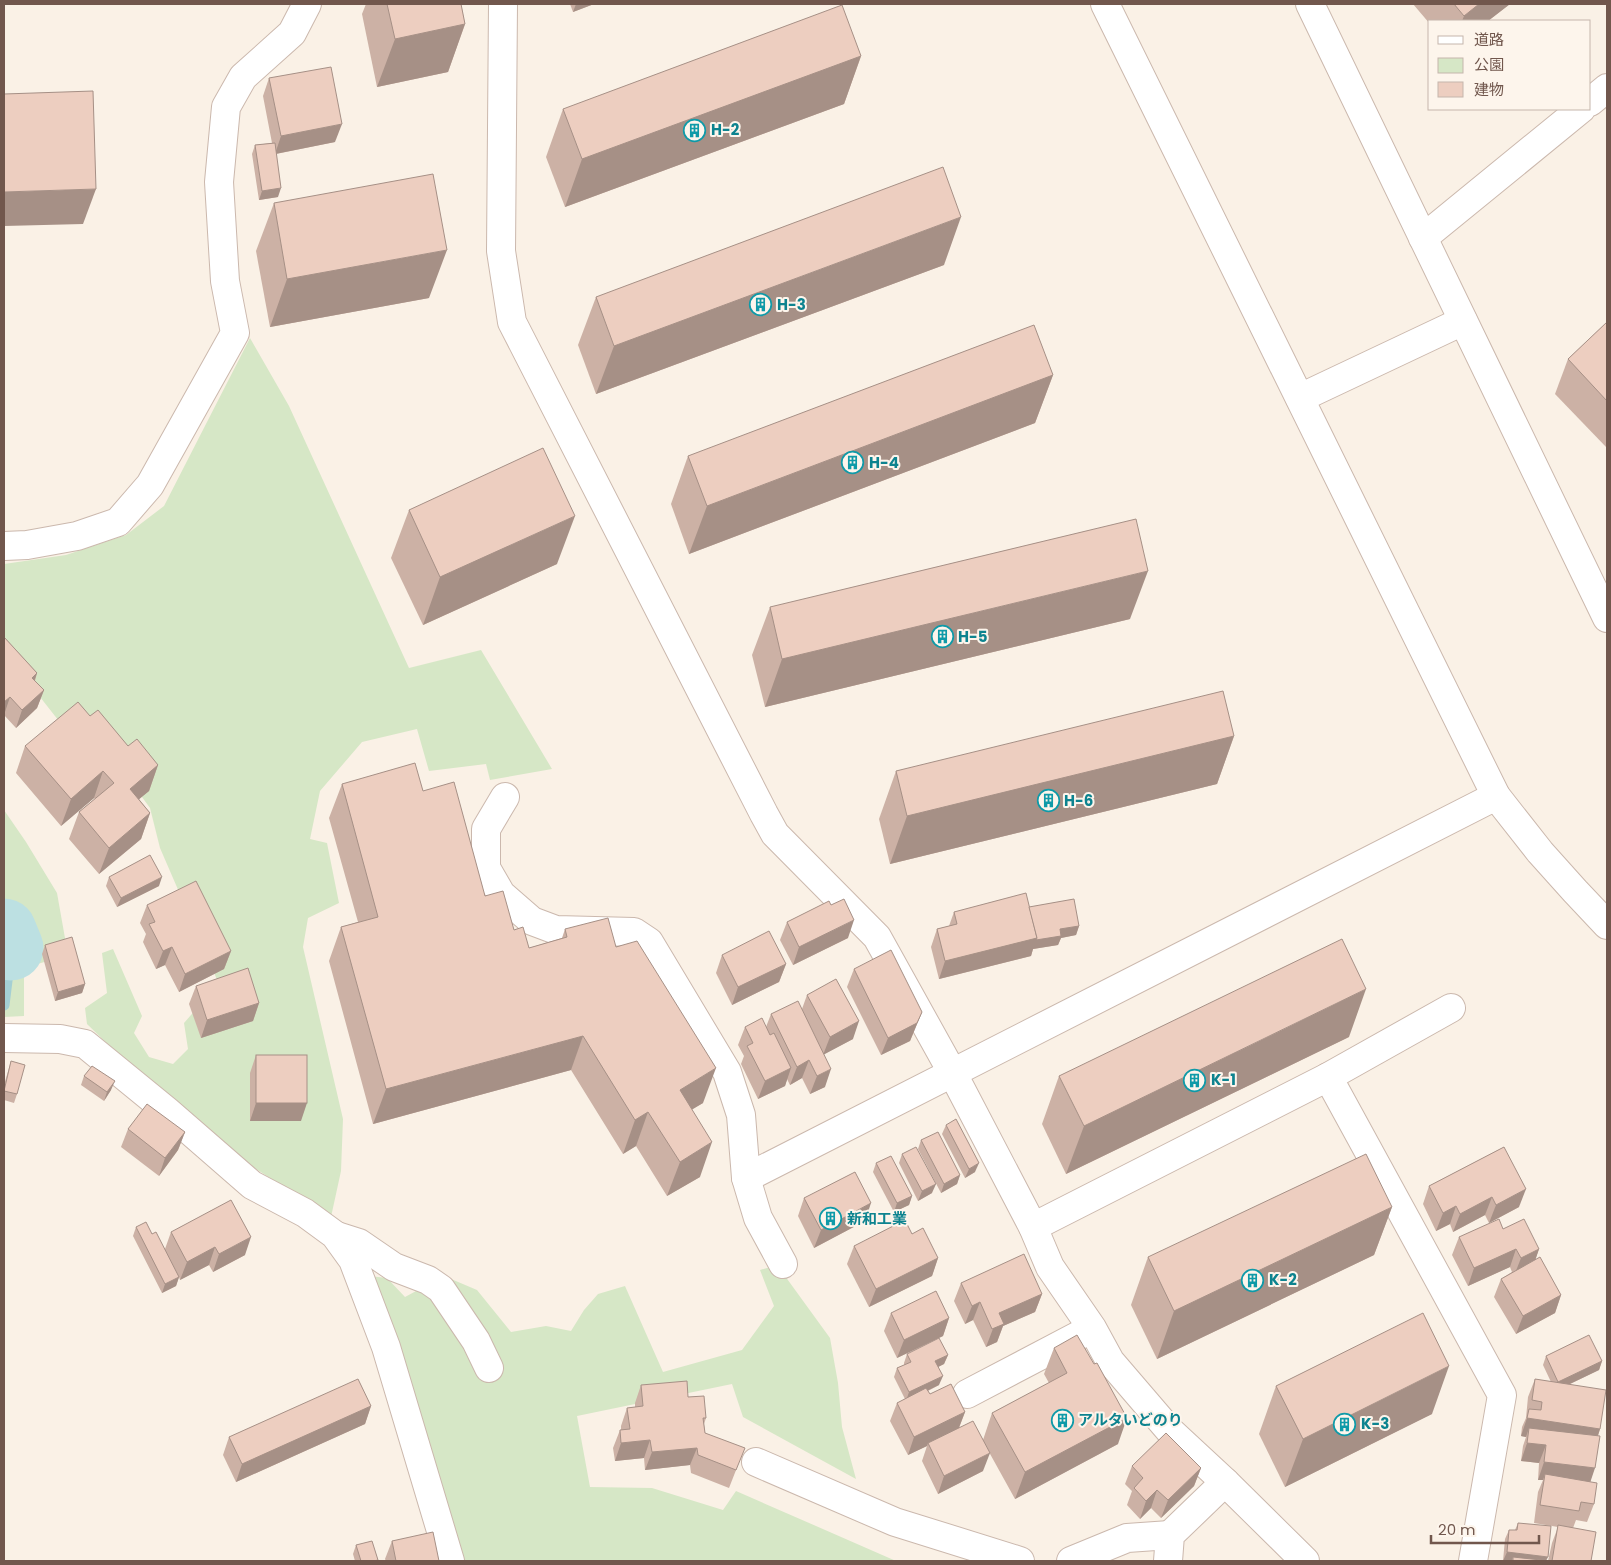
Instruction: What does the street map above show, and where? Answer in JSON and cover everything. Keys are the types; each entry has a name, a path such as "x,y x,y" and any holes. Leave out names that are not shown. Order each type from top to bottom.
{"street":[{"path":"4,546 27,545 77,536 118,522 150,485 235,333 225,281 220,182 226,107 243,77 292,33 307,4"},
{"path":"503,4 501,251 512,322 775,834 877,937 952,1072 1033,1227 1050,1267 1092,1328 1110,1361 1170,1431 1225,1482 1304,1561"},
{"path":"1105,4 1496,796 1540,852 1607,925"},
{"path":"1310,4 1607,618"},
{"path":"1591,101 1607,88"},
{"path":"1423,238 1580,110"},
{"path":"1300,398 1463,321"},
{"path":"746,1178 1496,796"},
{"path":"505,797 486,829 486,868 501,894 532,921 556,930 634,932 649,942 727,1072 741,1115 746,1178 758,1218 783,1264"},
{"path":"1033,1227 1328,1077 1452,1008"},
{"path":"12,1038 60,1039 85,1044 167,1111 252,1185 306,1213 335,1235 353,1260 386,1347 450,1561"},
{"path":"1328,1077 1502,1395 1473,1561"},
{"path":"335,1235 359,1243 394,1267 428,1280 441,1289 476,1341 489,1368"},
{"path":"967,1394 1092,1328"},
{"path":"756,1462 895,1522 1020,1561"},
{"path":"1071,1561 1127,1538 1169,1548 1225,1482"}],"green space":[{"path":"250,338 289,406 409,668 481,650 552,769 490,780 486,764 429,771 417,729 362,742 320,791 310,839 327,843 339,903 308,918 303,947 343,1119 341,1171 331,1217 231,1153 123,1059 87,1024 85,1008 107,993 102,953 113,949 142,1016 134,1033 149,1057 173,1064 188,1049 184,1023 218,982 160,848 150,808 131,782 102,776 4,651 4,564 66,555 126,535 164,506"},
{"path":"4,810 57,893 68,955 24,968 24,1016 4,1017"},
{"path":"777,1265 830,1338 838,1383 842,1427 856,1479 743,1417 732,1384 577,1416 590,1487 652,1488 723,1510 736,1491 896,1561 464,1561 397,1343 369,1276 387,1278 405,1297 444,1276 477,1290 511,1332 546,1326 571,1331 584,1310 598,1294 625,1286 663,1372 742,1350 774,1306 760,1270"}],"building":[{"path":"387,4 461,4 465,24 395,39"},
{"path":"1454,4 1479,4 1464,16"},
{"path":"842,5 861,56 582,159 563,109"},
{"path":"331,67 342,124 281,136 269,78"},
{"path":"93,91 96,189 4,192 4,94"},
{"path":"275,143 281,188 262,191 255,145"},
{"path":"943,167 961,217 614,346 596,297"},
{"path":"433,174 447,250 287,279 274,203"},
{"path":"1607,322 1607,401 1568,359"},
{"path":"1034,325 1053,375 707,506 688,456"},
{"path":"543,448 575,516 440,577 409,510"},
{"path":"1136,519 1148,571 782,659 770,607"},
{"path":"4,637 37,673 32,678 44,690 22,710 10,697 4,702"},
{"path":"1223,691 1234,736 907,816 896,771"},
{"path":"78,702 90,716 98,710 128,746 137,739 158,765 130,789 150,813 109,848 79,812 114,783 103,771 71,799 25,746"},
{"path":"415,763 423,791 454,782 485,896 503,891 514,930 523,927 529,948 567,937 565,929 608,918 616,947 637,941 716,1068 680,1090 712,1142 680,1162 648,1112 635,1120 583,1036 386,1089 341,927 378,917 342,784"},
{"path":"150,855 162,877 121,898 109,877"},
{"path":"196,881 231,951 185,974 172,947 163,951 149,924 155,922 147,905"},
{"path":"1026,893 1037,938 945,961 937,929 957,924 954,912"},
{"path":"844,899 854,920 799,947 787,922 829,901 831,905"},
{"path":"1074,899 1079,926 1060,929 1061,936 1036,940 1029,907"},
{"path":"769,931 786,964 738,987 722,955"},
{"path":"72,937 85,984 58,992 45,945"},
{"path":"1342,939 1366,989 1084,1126 1059,1076"},
{"path":"891,950 922,1012 917,1023 888,1038 854,969"},
{"path":"248,968 259,1003 207,1020 196,986"},
{"path":"836,979 859,1021 830,1037 807,995"},
{"path":"798,1001 831,1069 817,1076 809,1060 797,1067 771,1014"},
{"path":"762,1018 770,1035 774,1033 791,1068 765,1081 747,1046 753,1043 745,1027"},
{"path":"256,1055 307,1055 307,1103 256,1103"},
{"path":"11,1061 25,1065 17,1094 4,1091"},
{"path":"92,1066 115,1081 107,1092 84,1076"},
{"path":"147,1104 185,1132 165,1158 128,1129"},
{"path":"956,1119 979,1163 969,1169 946,1125"},
{"path":"938,1132 960,1175 944,1184 921,1140"},
{"path":"916,1147 936,1184 922,1191 902,1154"},
{"path":"1504,1147 1526,1189 1496,1205 1492,1197 1460,1214 1456,1206 1443,1213 1429,1186"},
{"path":"1366,1154 1392,1207 1174,1311 1148,1257"},
{"path":"891,1156 912,1196 897,1203 876,1163"},
{"path":"855,1172 871,1203 821,1230 804,1198"},
{"path":"231,1200 251,1237 219,1254 215,1247 187,1262 171,1232"},
{"path":"1499,1219 1503,1229 1524,1219 1539,1249 1521,1258 1516,1249 1474,1268 1459,1237"},
{"path":"905,1220 912,1234 923,1228 938,1258 876,1289 854,1246"},
{"path":"146,1222 152,1234 156,1232 179,1277 165,1284 136,1227"},
{"path":"1024,1254 1042,1294 999,1313 1004,1324 992,1329 980,1302 972,1306 961,1283"},
{"path":"1540,1257 1561,1295 1523,1316 1501,1279"},
{"path":"936,1291 949,1318 904,1340 891,1313"},
{"path":"1423,1313 1449,1366 1303,1439 1276,1386"},
{"path":"1077,1335 1094,1364 1097,1363 1127,1418 1025,1472 992,1413 1067,1373 1054,1348"},
{"path":"1589,1335 1602,1361 1558,1382 1546,1356"},
{"path":"939,1338 948,1355 935,1361 943,1376 909,1392 897,1368 911,1362 907,1354"},
{"path":"358,1379 371,1406 242,1464 229,1437"},
{"path":"1535,1379 1606,1390 1600,1429 1527,1418 1529,1409 1541,1410 1542,1402 1532,1400"},
{"path":"687,1381 688,1397 704,1396 706,1418 703,1418 705,1433 745,1448 736,1470 698,1455 697,1448 652,1452 650,1440 621,1443 620,1430 630,1429 627,1408 643,1406 641,1385"},
{"path":"951,1384 965,1412 914,1437 897,1403 926,1388 930,1394"},
{"path":"973,1421 990,1453 944,1476 928,1443"},
{"path":"1529,1428 1600,1436 1595,1468 1544,1462 1546,1445 1527,1443"},
{"path":"1166,1433 1201,1468 1168,1500 1157,1490 1146,1501 1134,1488 1143,1478 1132,1466"},
{"path":"1545,1474 1597,1483 1594,1504 1581,1502 1579,1511 1540,1505"},
{"path":"1518,1523 1551,1526 1548,1557 1507,1552 1509,1530 1517,1530"},
{"path":"1558,1525 1596,1532 1591,1561 1552,1561"},
{"path":"433,1532 439,1561 396,1561 392,1541"},
{"path":"372,1541 378,1560 361,1561 356,1545"},
{"path":"1513,1557 1541,1560 1541,1561 1513,1561"}],"waterway":[{"path":"4,931 11,948"},
{"path":"4,1005 11,948"}],"place":[{"name":"H-2","path":"695,130"},
{"name":"H-3","path":"761,305"},
{"name":"H-4","path":"853,463"},
{"name":"H-5","path":"942,637"},
{"name":"H-6","path":"1048,801"},
{"name":"K-1","path":"1195,1080"},
{"name":"新和工業","path":"831,1219"},
{"name":"K-2","path":"1253,1280"},
{"name":"アルタいどのり","path":"1062,1420"},
{"name":"K-3","path":"1345,1424"}]}
